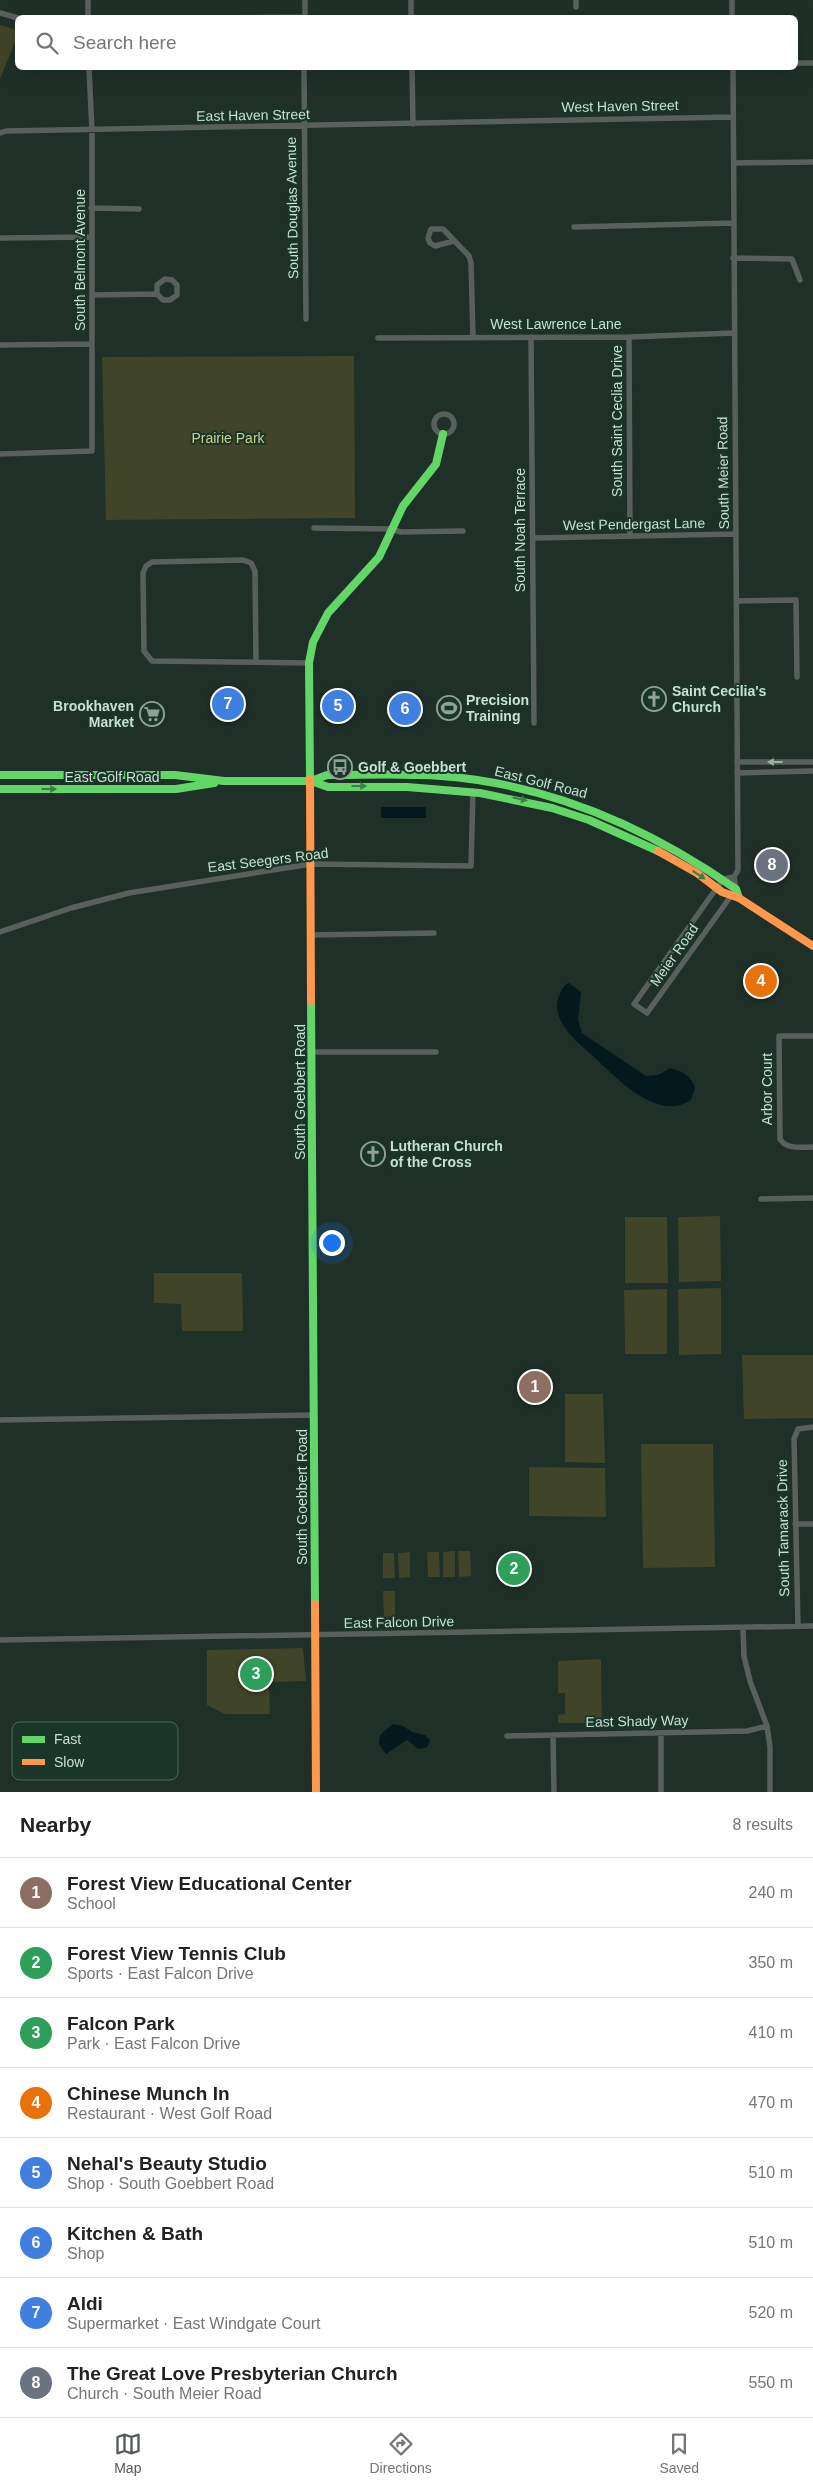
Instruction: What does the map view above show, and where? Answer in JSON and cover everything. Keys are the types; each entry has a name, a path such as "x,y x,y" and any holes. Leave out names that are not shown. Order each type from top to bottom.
{"main road":[{"name":"South Goebbert Road","path":"316,1792 309,663 313,642 320,627 338,601 379,556 403,506 436,464 443,434"},
{"name":"East Golf Road","path":"310,781 327,775 398,774 467,779 523,788 591,808 627,823 679,849 736,889"},
{"name":"East Golf Road","path":"0,775 175,775 224,781 310,781 328,787 406,786 473,791 551,806 611,828 652,847 730,897 739,898 767,918 813,946"},
{"name":"East Golf Road","path":"0,789 176,789 224,781"},
{"path":"736,889 739,898"}],"street":[{"path":"88,0 88,15"},
{"path":"305,0 305,15"},
{"path":"411,0 412,15"},
{"path":"576,0 576,8"},
{"path":"732,0 732,15"},
{"path":"0,13 15,17"},
{"path":"798,64 813,63"},
{"name":"South Belmont Avenue","path":"0,454 92,452 92,131 90,70"},
{"name":"South Douglas Avenue","path":"304,70 306,319"},
{"path":"412,70 412,124"},
{"name":"South Meier Road","path":"733,70 733,333 737,601 738,870 734,877 736,889"},
{"name":"West Haven Street","path":"507,121 733,117"},
{"name":"East Haven Street","path":"0,134 6,131 92,131 507,121"},
{"path":"734,163 813,162"},
{"path":"91,208 139,209"},
{"path":"574,227 733,223"},
{"path":"0,238 91,237"},
{"path":"454,241 469,256 471,263 473,337"},
{"path":"733,258 792,259 800,280"},
{"path":"92,295 157,294"},
{"name":"West Lawrence Lane","path":"378,338 629,337 733,333"},
{"name":"South Noah Terrace","path":"530,337 534,538 534,724"},
{"name":"South Saint Ceclia Drive","path":"629,337 630,536"},
{"path":"0,345 92,344"},
{"path":"314,528 391,530 401,532 463,531"},
{"name":"West Pendergast Lane","path":"534,538 736,534"},
{"path":"256,662 255,571 251,563 243,560 152,562 146,566 143,573 144,651 147,658 158,663 309,663"},
{"path":"737,601 796,600 797,677"},
{"path":"737,762 813,762"},
{"path":"737,773 813,771"},
{"name":"East Seegers Road","path":"0,932 71,908 129,893 311,864 471,866 473,791"},
{"path":"717,888 723,879 734,877"},
{"name":"Meier Road","path":"717,888 634,1004 648,1013 730,897"},
{"path":"730,897 736,889"},
{"path":"311,935 434,933"},
{"name":"Arbor Court","path":"813,1036 780,1036 780,1139 784,1145 791,1147 813,1147"},
{"path":"312,1052 436,1052"},
{"path":"761,1199 813,1198"},
{"path":"0,1420 314,1415"},
{"name":"South Tamarack Drive","path":"798,1627 794,1439 798,1429 813,1427"},
{"path":"795,1524 813,1524"},
{"name":"East Falcon Drive","path":"0,1640 813,1626"},
{"path":"743,1628 744,1656 766,1726 770,1747 770,1792"},
{"name":"East Shady Way","path":"507,1736 747,1731 766,1726"},
{"path":"661,1733 662,1792"},
{"path":"553,1736 554,1792"}],"green space":[{"path":"0,25 15,29 15,42 0,79"},
{"name":"Prairie Park","path":"354,356 355,518 106,520 102,357"},
{"path":"720,1216 721,1281 679,1282 678,1217"},
{"path":"625,1217 667,1217 668,1283 625,1283"},
{"path":"154,1273 242,1273 243,1331 182,1331 181,1304 154,1303"},
{"path":"721,1288 721,1354 679,1355 678,1289"},
{"path":"667,1289 667,1354 625,1354 624,1290"},
{"path":"742,1355 813,1355 813,1418 744,1419"},
{"path":"565,1394 603,1394 605,1463 565,1462"},
{"path":"641,1444 713,1444 715,1567 643,1568"},
{"path":"529,1467 605,1468 606,1517 529,1516"},
{"path":"455,1551 455,1577 443,1577 443,1552"},
{"path":"458,1551 470,1551 471,1576 459,1577"},
{"path":"410,1552 410,1577 399,1578 398,1553"},
{"path":"427,1552 439,1552 440,1577 428,1577"},
{"path":"383,1553 394,1553 395,1578 383,1578"},
{"path":"383,1591 395,1591 395,1616 384,1617"},
{"path":"303,1648 306,1681 269,1682 270,1714 225,1714 207,1705 207,1650"},
{"path":"601,1659 602,1723 558,1723 558,1715 565,1714 565,1693 558,1693 558,1661"}],"water":[{"path":"381,807 426,807 426,818 381,818"},
{"path":"569,983 581,992 578,1020 582,1033 646,1076 658,1075 670,1068 686,1074 695,1088 691,1100 678,1106 665,1106 651,1102 625,1085 580,1045 566,1029 558,1012 557,1003 560,994 563,987"},
{"path":"393,1724 425,1735 430,1740 427,1747 420,1749 407,1740 386,1754 379,1744 380,1735"}],"traffic: fast":[{"path":"310,779 309,663 313,642 328,613 379,557 403,506 436,464 443,434"},
{"path":"0,775 175,775 224,781 311,781 328,787 407,787 480,793 552,808 589,820 658,851"},
{"path":"311,781 327,775 412,775 441,776 521,788 596,812 668,846 736,889 739,898"},
{"path":"0,789 176,789 214,783"},
{"path":"311,1001 315,1604"}],"traffic: slow":[{"path":"310,779 311,1001"},
{"path":"658,851 697,873 722,892 739,898 813,946"},
{"path":"315,1604 316,1792"}],"place":[{"name":"Saint Cecilia's Church","path":"654,699"},
{"name":"Aldi","path":"228,704"},
{"name":"Nehal's Beauty Studio","path":"338,706"},
{"name":"Precision Training","path":"449,708"},
{"name":"Kitchen & Bath","path":"405,709"},
{"name":"Brookhaven Market","path":"152,714"},
{"name":"Golf & Goebbert","path":"340,767"},
{"name":"The Great Love Presbyterian Church","path":"772,865"},
{"name":"Chinese Munch In","path":"761,981"},
{"name":"Lutheran Church of the Cross","path":"373,1154"},
{"name":"Forest View Educational Center","path":"535,1387"},
{"name":"Forest View Tennis Club","path":"514,1569"},
{"name":"Falcon Park","path":"256,1674"}]}
